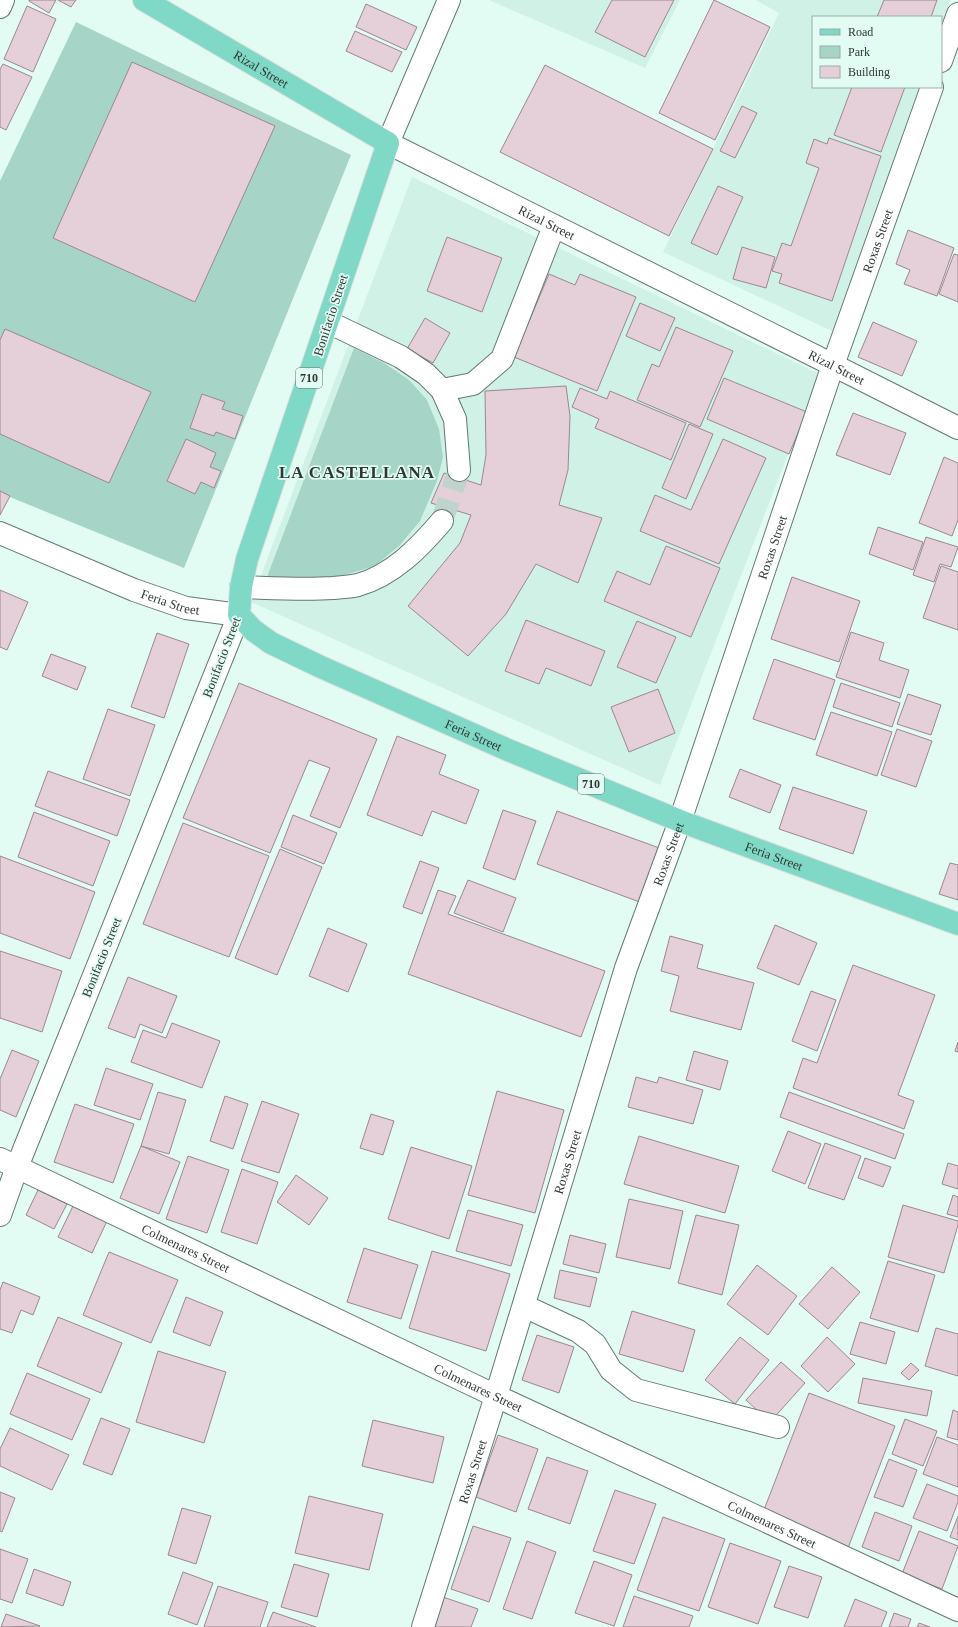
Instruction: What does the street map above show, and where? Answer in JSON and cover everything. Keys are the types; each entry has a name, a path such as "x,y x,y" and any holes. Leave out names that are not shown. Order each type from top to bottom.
{"main road":[{"name":"Rizal Street","path":"144,0 388,143"},
{"name":"Bonifacio Street","path":"239,615 241,586 247,559 388,143"},
{"name":"Feria Street","path":"239,615 253,630 271,643 321,667 508,750 680,821 958,924"}],"street":[{"path":"0,7 3,0"},
{"name":"Bonifacio Street","path":"388,143 449,0"},
{"path":"942,58 958,14"},
{"name":"Roxas Street","path":"423,1627 524,1306 626,968 680,821 833,365 932,88"},
{"name":"Rizal Street","path":"388,143 958,428"},
{"path":"442,390 473,384 502,359 554,226"},
{"path":"328,322 401,357 426,374 442,390 455,419 459,470"},
{"path":"241,586 309,590 357,586 378,577 397,566 422,544 442,521"},
{"name":"Feria Street","path":"0,533 134,590 186,608 239,615"},
{"name":"Bonifacio Street","path":"0,1215 8,1163 239,615"},
{"name":"Colmenares Street","path":"8,1163 496,1396 958,1610"},
{"path":"524,1306 578,1331 595,1344 612,1370 636,1390 778,1426"}],"shaded area":[{"path":"489,0 680,0 645,68"},
{"path":"756,0 950,0 942,23 942,16 812,16 812,88 919,88 832,331 663,252 779,13"},
{"path":"412,177 819,374 660,785 251,602"}],"green space":[{"path":"76,22 351,155 184,568 0,493 0,181"},
{"path":"354,348 384,363 409,380 427,400 439,429 443,457 437,481 420,521 400,545 375,566 341,576 305,580 267,577"}],"building":[{"path":"29,0 56,0 49,13"},
{"path":"58,0 76,0 71,7"},
{"path":"612,0 674,0 645,57 595,32"},
{"path":"714,0 770,27 715,140 659,113"},
{"path":"884,0 937,0 931,16 877,16"},
{"path":"366,4 417,27 406,50 356,27"},
{"path":"27,6 56,19 33,72 4,59"},
{"path":"355,31 402,52 392,72 346,51"},
{"path":"132,62 275,126 195,302 53,238"},
{"path":"3,64 32,77 6,130 0,127 0,69"},
{"path":"545,65 713,149 669,236 500,152"},
{"path":"852,88 905,88 881,152 834,135"},
{"path":"742,106 757,113 735,158 720,151"},
{"path":"829,138 881,156 832,301 779,283 782,274 772,271 782,243 791,246 819,168 806,163 814,139 827,144"},
{"path":"718,186 743,197 717,255 691,243"},
{"path":"908,230 954,248 937,296 904,284 910,270 896,264"},
{"path":"447,237 502,258 482,312 427,291"},
{"path":"742,247 775,257 766,288 733,279"},
{"path":"954,254 958,255 958,302 939,294"},
{"path":"549,274 575,285 580,274 636,297 597,391 514,357"},
{"path":"640,303 675,318 660,351 626,336"},
{"path":"425,318 450,333 433,363 407,349"},
{"path":"873,322 917,341 902,376 858,357"},
{"path":"676,327 733,351 700,427 637,400 652,364 659,367"},
{"path":"5,329 151,392 109,483 0,434 0,340"},
{"path":"724,378 807,412 789,454 707,419"},
{"path":"566,386 570,416 568,470 559,505 602,518 578,583 536,564 506,614 468,656 408,606 460,543 471,515 431,503 444,473 481,485 486,455 485,391"},
{"path":"580,388 607,399 610,391 686,423 671,460 595,428 599,419 572,407"},
{"path":"202,394 225,402 222,409 243,416 235,439 216,432 214,436 190,428"},
{"path":"853,413 906,433 890,475 836,455"},
{"path":"689,424 713,434 686,499 662,488"},
{"path":"186,439 216,453 210,467 221,471 214,488 201,482 195,494 167,481"},
{"path":"723,439 766,458 719,564 640,531 655,495 691,510"},
{"path":"944,457 958,463 958,520 952,536 919,523"},
{"path":"0,491 10,496 0,515"},
{"path":"878,527 923,542 913,570 869,554"},
{"path":"926,537 958,547 951,567 940,564 934,582 913,575"},
{"path":"666,546 720,568 691,637 604,601 617,571 650,585"},
{"path":"941,566 958,572 958,630 923,618"},
{"path":"792,577 860,601 839,662 771,639"},
{"path":"0,590 28,602 7,650 0,647"},
{"path":"526,620 605,651 591,686 546,668 539,684 505,671"},
{"path":"637,621 676,637 656,683 617,667"},
{"path":"851,632 884,643 879,660 909,670 900,698 836,677"},
{"path":"157,633 189,644 164,718 131,707"},
{"path":"51,654 86,667 77,690 42,676"},
{"path":"774,659 835,680 815,740 753,719"},
{"path":"239,683 377,739 340,828 310,816 330,768 309,760 270,853 183,818"},
{"path":"841,683 900,703 892,727 833,707"},
{"path":"658,689 675,733 629,752 611,707"},
{"path":"908,694 941,705 931,735 897,724"},
{"path":"108,709 155,725 130,796 83,779"},
{"path":"831,712 892,732 877,776 816,755"},
{"path":"897,729 932,741 916,787 881,775"},
{"path":"397,736 446,755 439,774 479,790 466,824 432,811 422,836 367,815"},
{"path":"740,769 781,785 770,813 729,797"},
{"path":"48,771 130,800 117,836 35,806"},
{"path":"793,787 867,811 853,854 779,829"},
{"path":"503,810 536,821 515,880 483,868"},
{"path":"557,811 665,850 645,904 537,864"},
{"path":"34,812 110,841 93,886 18,857"},
{"path":"293,815 337,833 324,864 281,847"},
{"path":"183,823 269,856 229,957 143,924"},
{"path":"280,849 322,867 277,975 235,958"},
{"path":"0,856 95,892 70,959 0,933"},
{"path":"420,861 439,868 422,914 403,907"},
{"path":"950,863 958,865 958,900 939,894"},
{"path":"468,880 516,898 503,932 454,913"},
{"path":"438,890 456,896 448,914 605,971 581,1037 408,974"},
{"path":"775,925 817,943 799,985 757,968"},
{"path":"328,928 367,944 348,992 309,976"},
{"path":"670,936 703,945 697,968 754,983 741,1030 670,1011 679,976 661,971"},
{"path":"0,951 62,971 42,1032 0,1018"},
{"path":"853,965 935,995 898,1095 914,1101 904,1129 793,1088 803,1058 817,1063"},
{"path":"128,977 177,996 162,1033 140,1024 135,1038 108,1028"},
{"path":"811,991 836,1000 817,1051 792,1041"},
{"path":"172,1023 220,1041 202,1088 131,1062 143,1030 166,1038"},
{"path":"958,1042 958,1052 955,1051"},
{"path":"12,1050 39,1061 16,1117 0,1110 0,1079"},
{"path":"694,1051 728,1061 720,1090 686,1080"},
{"path":"106,1068 153,1084 140,1120 94,1105"},
{"path":"636,1077 657,1083 659,1077 703,1090 693,1124 628,1107"},
{"path":"497,1091 564,1110 535,1213 468,1195"},
{"path":"158,1092 186,1100 169,1154 141,1146"},
{"path":"789,1092 904,1134 895,1159 780,1117"},
{"path":"225,1096 248,1104 233,1149 210,1141"},
{"path":"262,1101 299,1114 279,1173 241,1161"},
{"path":"75,1104 134,1124 113,1183 54,1162"},
{"path":"371,1114 394,1121 383,1155 360,1148"},
{"path":"788,1131 821,1144 805,1184 772,1171"},
{"path":"639,1136 739,1166 725,1213 624,1184"},
{"path":"825,1143 861,1156 844,1200 808,1188"},
{"path":"141,1146 180,1162 159,1214 120,1198"},
{"path":"411,1147 472,1166 449,1239 388,1219"},
{"path":"188,1156 229,1170 207,1233 166,1219"},
{"path":"865,1158 891,1167 883,1187 858,1178"},
{"path":"948,1163 958,1166 958,1189 942,1184"},
{"path":"242,1169 278,1182 257,1244 221,1232"},
{"path":"296,1175 328,1198 309,1225 277,1202"},
{"path":"38,1190 67,1204 54,1229 26,1215"},
{"path":"953,1195 958,1197 958,1217 947,1214"},
{"path":"629,1199 683,1211 670,1269 616,1257"},
{"path":"903,1205 958,1221 944,1273 888,1257"},
{"path":"73,1206 107,1221 92,1253 58,1237"},
{"path":"468,1210 523,1225 511,1266 456,1251"},
{"path":"696,1215 739,1225 722,1295 678,1283"},
{"path":"570,1235 606,1244 599,1273 563,1264"},
{"path":"364,1248 418,1265 401,1319 347,1302"},
{"path":"432,1251 510,1274 486,1351 409,1328"},
{"path":"109,1252 178,1280 151,1343 83,1315"},
{"path":"888,1261 935,1275 918,1332 870,1318"},
{"path":"757,1265 797,1296 768,1335 727,1304"},
{"path":"832,1267 860,1292 828,1329 799,1304"},
{"path":"560,1270 597,1278 590,1307 554,1298"},
{"path":"3,1282 40,1297 33,1315 21,1310 12,1333 0,1329 0,1290"},
{"path":"186,1297 223,1312 210,1346 173,1332"},
{"path":"632,1311 695,1330 683,1372 619,1354"},
{"path":"58,1317 122,1343 101,1393 37,1366"},
{"path":"860,1322 895,1332 886,1364 850,1354"},
{"path":"936,1328 958,1334 958,1376 925,1366"},
{"path":"537,1335 574,1347 559,1393 522,1380"},
{"path":"740,1337 769,1360 735,1404 705,1380"},
{"path":"827,1337 855,1364 828,1392 801,1366"},
{"path":"158,1351 226,1372 204,1443 136,1422"},
{"path":"781,1362 805,1383 770,1422 746,1400"},
{"path":"911,1363 919,1370 909,1380 901,1373"},
{"path":"27,1373 90,1399 72,1440 10,1414"},
{"path":"863,1378 932,1391 927,1416 858,1403"},
{"path":"809,1393 895,1426 848,1548 762,1515"},
{"path":"953,1410 958,1412 958,1440 947,1437"},
{"path":"101,1418 130,1429 112,1475 83,1464"},
{"path":"905,1419 937,1431 923,1466 892,1454"},
{"path":"373,1420 444,1437 433,1483 362,1466"},
{"path":"10,1428 69,1455 52,1490 0,1466 0,1449"},
{"path":"498,1435 538,1449 516,1512 476,1497"},
{"path":"937,1437 958,1445 958,1487 923,1474"},
{"path":"547,1457 588,1471 570,1524 528,1509"},
{"path":"889,1459 917,1470 903,1507 874,1497"},
{"path":"927,1484 958,1496 958,1502 947,1531 913,1518"},
{"path":"615,1490 656,1504 634,1564 593,1551"},
{"path":"0,1492 15,1498 2,1532 0,1531"},
{"path":"309,1496 383,1514 369,1570 295,1553"},
{"path":"182,1508 211,1516 196,1564 168,1555"},
{"path":"875,1512 912,1526 899,1561 862,1547"},
{"path":"958,1516 958,1540 950,1537"},
{"path":"663,1517 725,1539 699,1611 637,1590"},
{"path":"473,1526 511,1538 489,1602 451,1589"},
{"path":"919,1531 958,1546 942,1589 902,1574"},
{"path":"527,1541 556,1552 532,1619 503,1609"},
{"path":"730,1543 781,1561 758,1624 708,1607"},
{"path":"0,1549 28,1559 12,1603 0,1599"},
{"path":"594,1561 632,1575 614,1626 575,1613"},
{"path":"294,1564 329,1574 317,1617 281,1607"},
{"path":"789,1566 822,1577 808,1618 774,1607"},
{"path":"34,1569 71,1582 63,1606 26,1593"},
{"path":"183,1572 213,1583 197,1625 168,1614"},
{"path":"218,1586 268,1602 260,1627 204,1627"},
{"path":"634,1596 693,1616 689,1627 623,1627"},
{"path":"443,1597 478,1609 471,1627 432,1627"},
{"path":"855,1599 887,1612 881,1627 844,1627"},
{"path":"273,1612 316,1627 267,1627"},
{"path":"894,1613 911,1619 908,1627 889,1627"},
{"path":"6,1614 40,1626 1,1627"},
{"path":"919,1623 930,1627 917,1627"}],"tunnel":[{"path":"442,521 459,470"}],"district":[{"name":"LA CASTELLANA","path":"357,472"}]}
